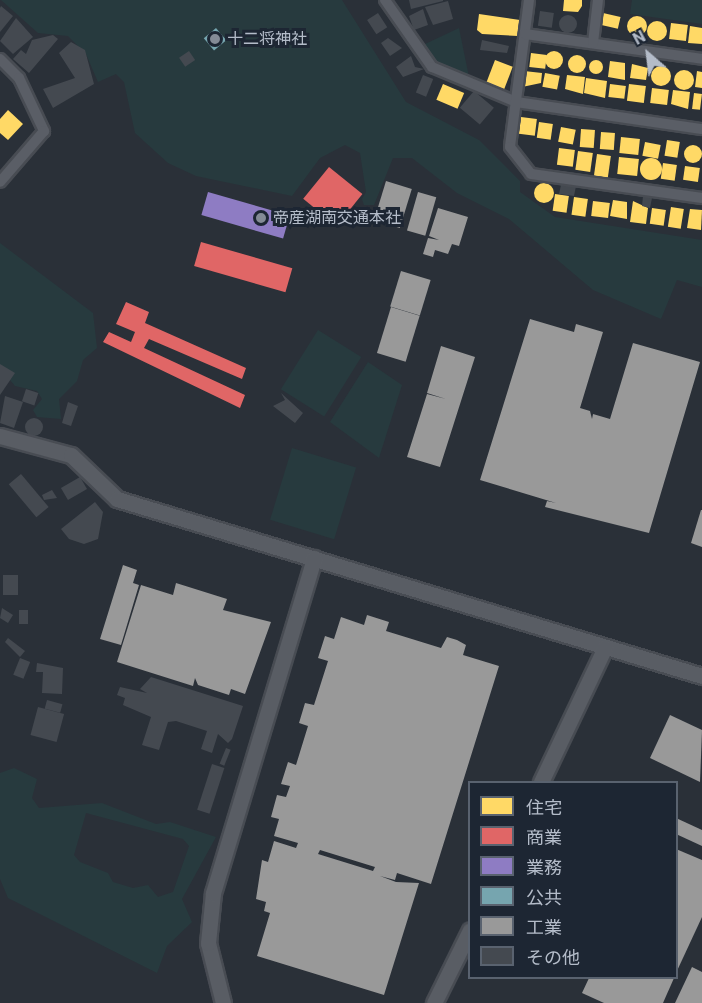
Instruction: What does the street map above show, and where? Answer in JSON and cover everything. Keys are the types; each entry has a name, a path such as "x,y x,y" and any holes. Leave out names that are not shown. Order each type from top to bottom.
{"street":[{"path":"385,0 432,67 516,102 702,129"},
{"path":"529,0 510,147 531,174 702,198"},
{"path":"593,43 598,0"},
{"path":"525,34 702,59"},
{"path":"0,59 19,78 44,131 0,182"},
{"path":"0,436 71,455 117,499 702,676"},
{"path":"223,1003 208,943 213,893 314,558"},
{"path":"542,781 604,647"},
{"path":"434,1003 468,934"}],"green space":[{"path":"1,0 342,0 406,102 479,140 520,181 520,192 555,217 702,240 702,287 677,280 661,319 593,290 509,219 457,193 412,158 393,158 374,205 364,205 362,199 366,192 360,153 345,145 320,158 292,196 196,176 168,163 135,133 124,82 116,74 98,82 86,54 68,36 38,33"},
{"path":"632,0 702,0 702,24 630,14"},
{"path":"459,28 469,77 437,63 423,45"},
{"path":"0,243 93,313 97,348 83,360 77,381 59,399 61,419 37,417 33,410 42,399 37,391 15,386 0,368"},
{"path":"318,330 361,357 324,416 281,389"},
{"path":"368,362 402,385 379,458 330,422"},
{"path":"292,448 356,468 334,539 270,520"},
{"path":"14,768 37,779 32,798 39,808 102,803 156,824 170,822 216,837 182,899 192,922 167,946 157,973 8,898 0,879 0,773","holes":["86,813 183,839 189,846 173,892 158,897 148,885 133,888 113,882 108,873 80,862 74,855"]}],"building: 住宅":[{"path":"564,0 582,0 582,6 578,12 563,11"},
{"path":"603,13 621,17 618,29 600,25"},
{"path":"479,14 520,20 518,36 482,34 477,30"},
{"path":"637,16 644,19 647,26 644,33 637,36 630,33 627,26 630,19"},
{"path":"657,21 664,24 667,31 664,38 657,41 650,38 647,31 650,24"},
{"path":"671,23 688,25 686,41 669,39"},
{"path":"690,26 702,28 702,44 688,43"},
{"path":"554,51 560,54 563,60 560,66 554,69 548,66 545,60 548,54"},
{"path":"531,53 547,55 545,69 529,67"},
{"path":"573,55 581,55 586,60 584,71 573,73 568,68 568,60"},
{"path":"495,60 513,67 504,89 486,82"},
{"path":"593,60 599,60 603,67 599,74 593,74 589,70 589,64"},
{"path":"610,61 625,63 625,80 608,77"},
{"path":"632,64 648,68 646,80 630,78"},
{"path":"661,66 668,69 671,76 668,83 661,86 654,83 651,76 654,69"},
{"path":"684,70 691,73 694,80 691,87 684,90 677,87 674,80 677,73"},
{"path":"524,71 542,73 541,83 522,87"},
{"path":"697,71 702,72 702,88 695,87"},
{"path":"545,73 560,76 557,90 542,87"},
{"path":"567,75 585,77 583,94 565,89"},
{"path":"586,78 607,81 605,98 584,93"},
{"path":"443,84 464,93 458,109 436,100"},
{"path":"610,84 626,86 624,99 608,97"},
{"path":"629,84 646,86 644,103 627,101"},
{"path":"652,88 669,90 667,105 650,103"},
{"path":"673,90 690,92 688,109 671,104"},
{"path":"694,93 702,94 700,110 692,109"},
{"path":"8,110 23,124 8,140 0,133 0,119"},
{"path":"521,117 537,119 535,136 519,134"},
{"path":"539,122 553,124 551,140 537,138"},
{"path":"561,127 576,130 573,145 558,142"},
{"path":"581,129 595,130 594,148 580,147"},
{"path":"601,132 615,133 614,150 600,149"},
{"path":"621,137 640,139 638,155 619,153"},
{"path":"667,140 680,142 677,158 664,156"},
{"path":"645,142 661,145 658,159 642,156"},
{"path":"693,145 699,148 702,154 699,160 693,163 687,160 684,154 687,148"},
{"path":"559,148 575,150 573,167 557,165"},
{"path":"578,151 593,153 590,172 575,170"},
{"path":"597,154 611,156 608,178 594,176"},
{"path":"619,157 639,159 637,176 617,174"},
{"path":"651,158 661,165 662,169 655,179 651,180 641,173 640,169 647,159"},
{"path":"663,163 677,165 675,181 661,179"},
{"path":"685,166 700,168 698,182 683,180"},
{"path":"544,183 551,186 554,193 551,200 544,203 537,200 534,193 537,186"},
{"path":"555,194 569,196 566,213 553,211"},
{"path":"574,197 588,199 585,217 571,215"},
{"path":"613,200 627,202 627,219 610,216"},
{"path":"593,201 610,203 608,218 591,216"},
{"path":"633,201 648,208 646,224 630,222"},
{"path":"671,207 684,209 681,229 668,227"},
{"path":"652,208 666,210 664,226 650,224"},
{"path":"690,209 702,210 701,230 687,228"}],"building: 商業":[{"path":"329,167 362,194 337,226 303,199"},
{"path":"201,242 292,268 285,292 194,266"},
{"path":"126,302 149,312 145,323 246,368 242,379 149,339 144,348 245,395 240,408 103,342 109,332 131,342 135,332 116,324"}],"building: 業務":[{"path":"208,192 290,215 283,238 201,215"}],"building: 公共":[{"name":"十二将神社","path":"216,28 226,40 214,51 204,38"}],"building: 工業":[{"path":"386,181 412,189 400,228 374,220"},
{"path":"418,192 436,197 425,236 407,230"},
{"path":"438,208 468,217 459,246 452,244 448,254 435,250 433,257 423,254 428,238 439,240 429,236"},
{"path":"401,271 431,280 420,315 390,306"},
{"path":"391,307 420,316 406,362 377,353"},
{"path":"530,319 574,332 576,324 603,332 580,408 590,411 592,419 593,414 610,419 633,343 700,362 649,533 545,507 547,501 556,503 480,480"},
{"path":"441,346 475,357 440,467 407,457 427,394 446,399 427,393"},
{"path":"702,510 702,547 691,543"},
{"path":"123,565 137,570 133,583 139,585 121,645 100,639"},
{"path":"176,583 227,599 223,610 271,622 245,694 231,689 229,695 198,685 195,678 193,686 117,662 141,585 173,595"},
{"path":"367,615 389,622 386,631 441,648 447,637 457,640 466,645 463,655 499,666 431,884 397,873 395,880 380,876 396,882 419,883 384,995 257,956 270,913 264,911 266,902 256,899 262,860 268,862 274,841 296,848 298,843 274,836 279,819 271,817 277,795 286,797 290,786 281,784 288,762 296,765 308,726 299,723 305,703 314,705 328,661 318,658 325,636 334,639 341,617 364,625","holes":["320,850 375,867 373,871 318,854"]},
{"path":"670,715 702,730 700,782 650,758"},
{"path":"678,819 702,830 702,846 678,835"},
{"path":"678,850 702,860 702,917 678,969"},
{"path":"692,967 702,972 702,1003 675,1003"},
{"path":"589,979 674,979 663,1003 604,1003 582,993"}],"building: その他":[{"path":"409,0 443,0 443,1 411,9"},
{"path":"448,1 453,19 433,25 425,7"},
{"path":"1,6 13,16 0,32 0,8"},
{"path":"423,9 428,25 414,30 409,16"},
{"path":"540,11 554,13 552,28 538,26"},
{"path":"378,13 387,27 376,34 367,20"},
{"path":"568,15 576,20 577,24 572,32 568,33 560,28 559,24 564,16"},
{"path":"16,18 33,37 13,54 0,41"},
{"path":"53,35 58,39 29,73 13,59 21,50 26,54 32,40"},
{"path":"388,38 402,48 390,56 381,43"},
{"path":"482,40 509,46 507,53 480,50"},
{"path":"71,42 85,50 94,84 53,108 43,89 75,78 59,53"},
{"path":"189,51 195,60 185,67 179,58"},
{"path":"411,56 415,67 424,69 403,77 396,67"},
{"path":"423,75 433,79 426,97 416,93"},
{"path":"474,91 494,108 480,125 460,108"},
{"path":"561,185 576,186 574,196 559,194"},
{"path":"643,196 652,198 650,208 642,206"},
{"path":"0,364 15,373 0,395"},
{"path":"26,389 38,393 34,405 22,401"},
{"path":"281,393 303,413 295,423 273,406 285,400"},
{"path":"5,396 23,402 14,428 0,423"},
{"path":"68,402 78,406 71,426 62,423"},
{"path":"34,418 42,423 43,427 38,435 34,436 26,431 25,427 30,419"},
{"path":"21,474 49,507 36,517 9,484"},
{"path":"80,477 87,489 68,500 61,488"},
{"path":"52,490 57,498 44,500 42,495"},
{"path":"95,502 103,512 98,539 84,544 69,539 61,529"},
{"path":"3,575 18,575 18,595 3,595"},
{"path":"2,608 13,615 8,623 0,618"},
{"path":"19,610 28,610 28,624 19,624"},
{"path":"8,638 25,651 20,657 5,642"},
{"path":"20,658 30,662 23,679 13,675"},
{"path":"37,663 63,668 62,694 42,693 43,672 36,672"},
{"path":"151,677 243,706 232,739 228,743 218,734 212,753 201,749 207,731 176,721 168,722 159,750 142,745 151,717 123,705 125,698 117,695 120,687 147,693 140,689"},
{"path":"47,700 62,704 60,713 45,709"},
{"path":"38,707 64,714 57,742 30,735"},
{"path":"226,748 231,750 224,766 220,764"},
{"path":"212,764 224,768 210,814 197,810"}],"place":[{"name":"十二将神社","path":"215,39"},
{"name":"帝産湖南交通本社","path":"261,218"}]}
